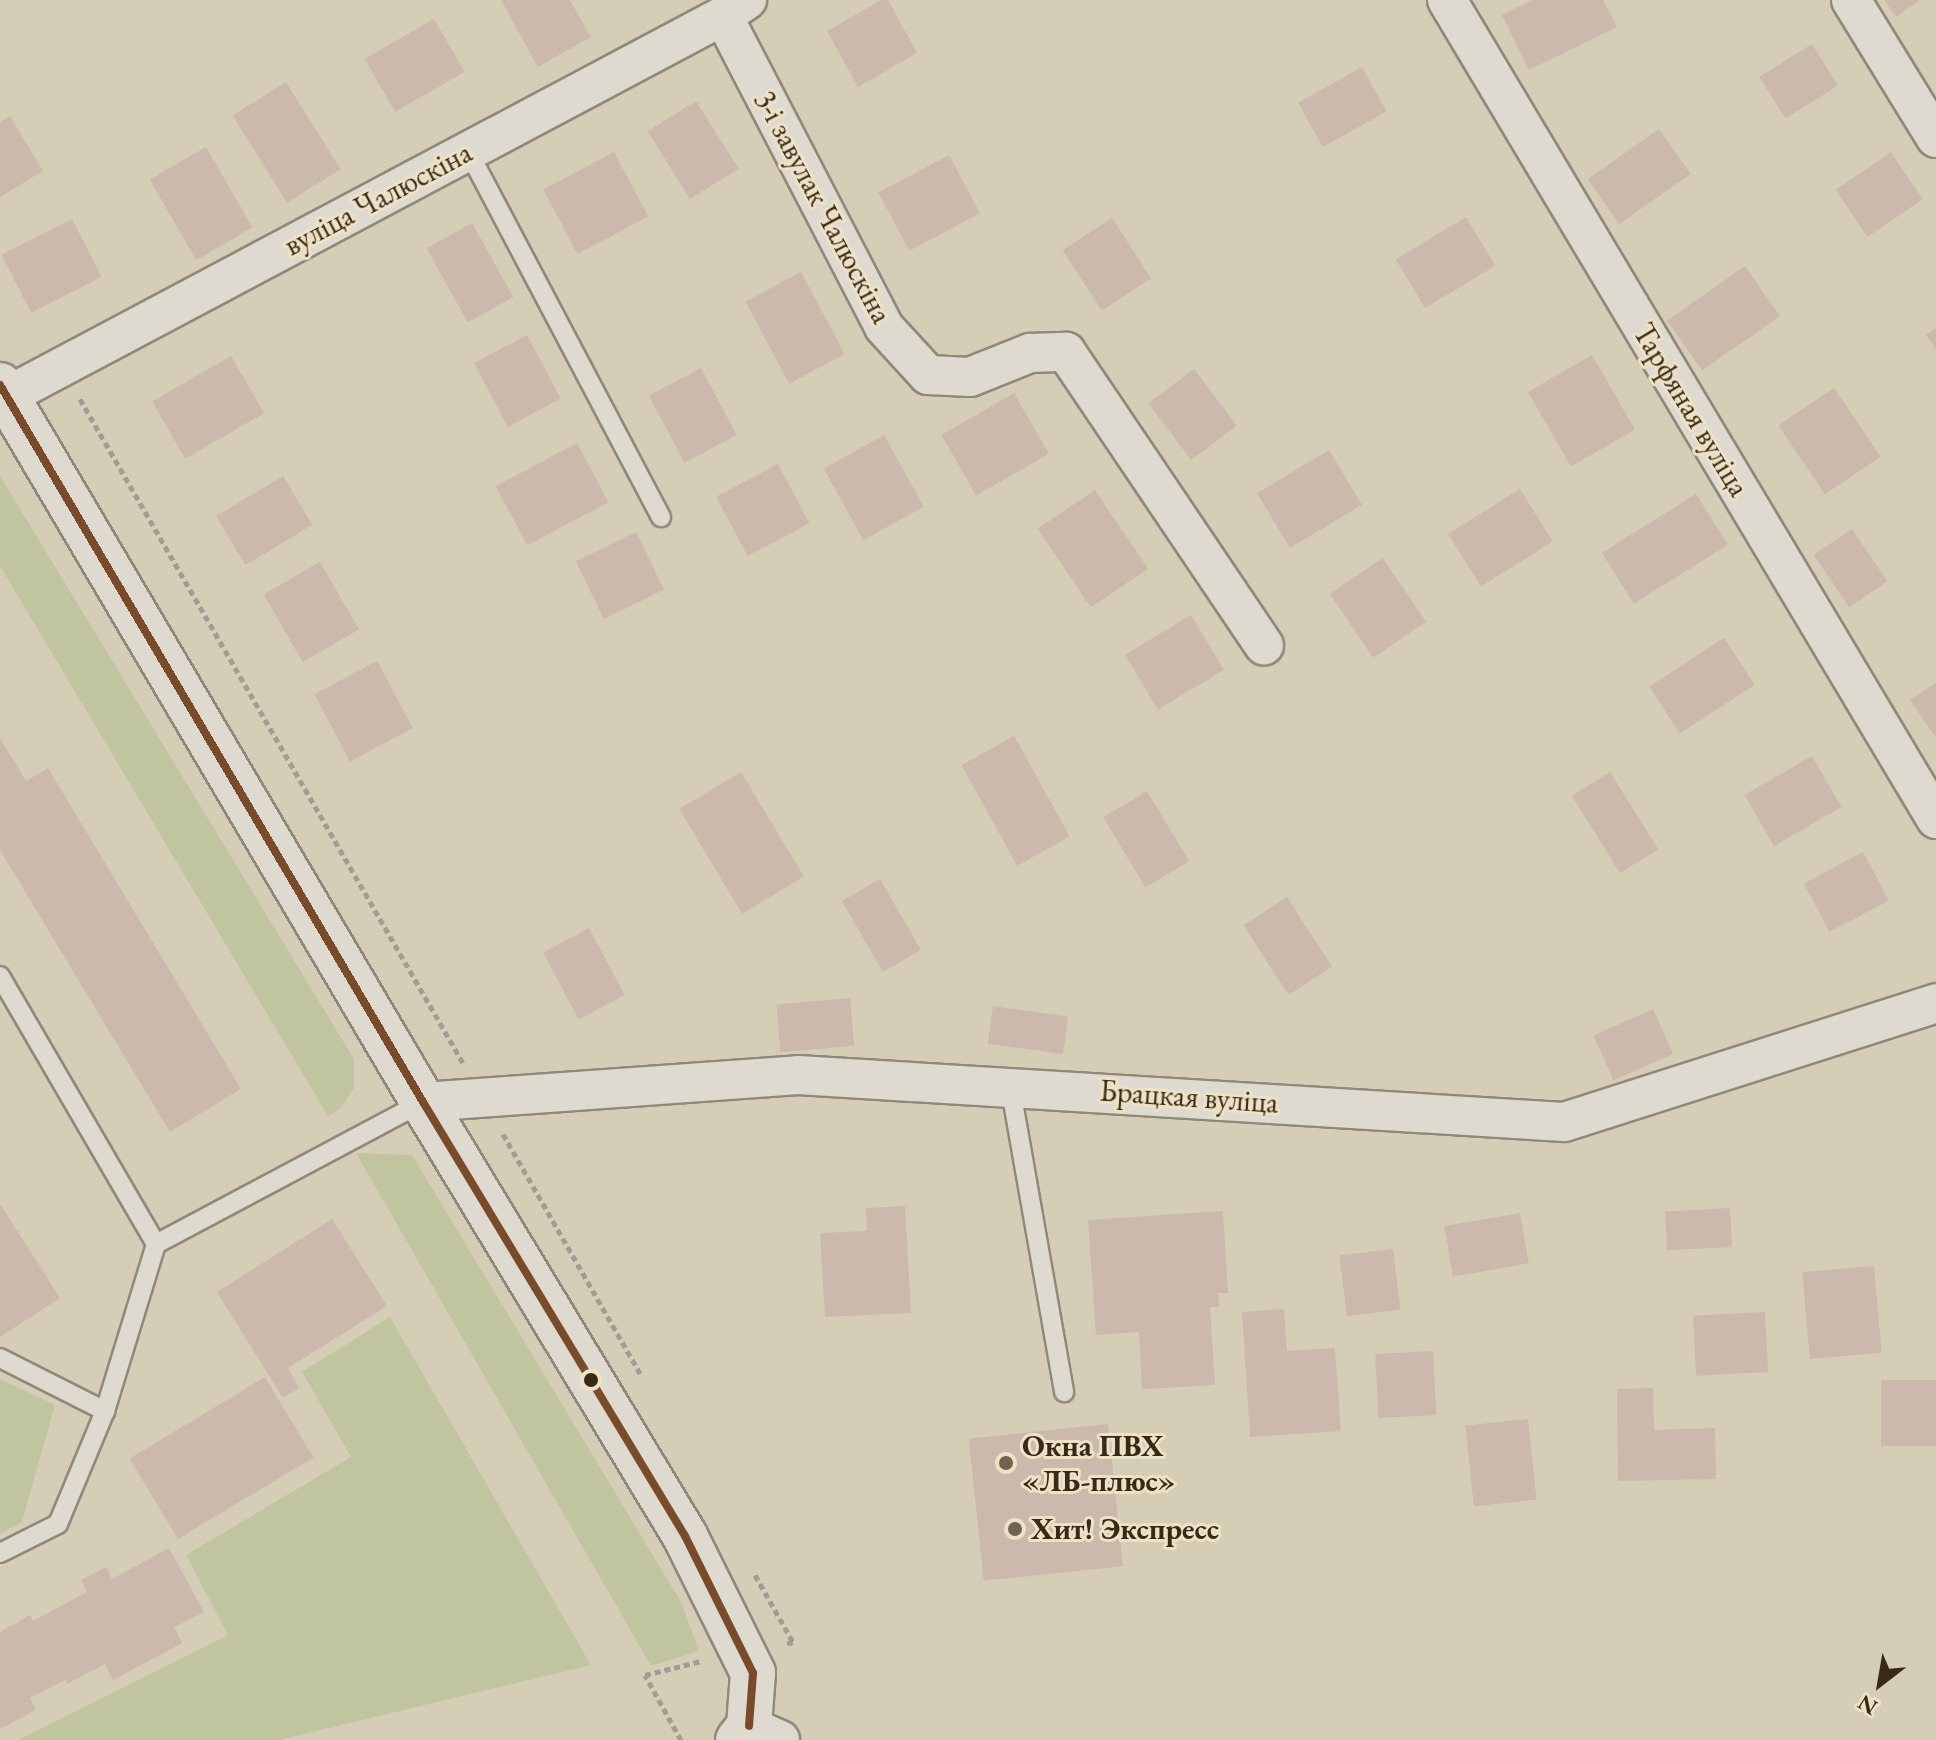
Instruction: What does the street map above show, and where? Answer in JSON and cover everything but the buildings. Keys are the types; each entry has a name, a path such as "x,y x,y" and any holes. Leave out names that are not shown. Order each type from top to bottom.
{"main road":[{"path":"3,390 423,1102 685,1536 753,1673 756,1735"}],"street":[{"name":"Тарфяная вуліца","path":"1447,0 1929,794"},
{"path":"1851,0 1936,138"},
{"name":"вуліца Чалюскіна","path":"3,390 468,151 735,8"},
{"name":"3-і завулак Чалюскіна","path":"735,8 884,327 928,375 970,377 1030,353 1066,352 1264,645"},
{"name":"Брацкая вуліца","path":"423,1102 798,1075 1010,1085 1564,1122 1936,1003"}],"lane":[{"path":"468,151 661,517"},
{"path":"0,976 156,1244"},
{"path":"1010,1085 1064,1392"},
{"path":"0,1553 58,1524 105,1411 156,1244 423,1102"},
{"path":"0,1358 105,1411"}],"path":[{"path":"645,1675 681,1740"}],"green space":[{"path":"0,476 354,1059 354,1088 341,1108 328,1116 0,566"},
{"path":"356,1153 412,1155 681,1602 699,1651 651,1666"},
{"path":"390,1317 591,1665 279,1740 18,1740 228,1635 186,1555 351,1457 302,1372"},
{"path":"0,1379 55,1405 22,1522 0,1534"}],"transit line":[{"path":"0,385 423,1102 685,1536 753,1673 749,1726"}],"place":[{"name":"Окна ПВХ «ЛБ-плюс»","path":"1006,1463"},
{"name":"Хит! Экспресс","path":"1015,1529"}]}
